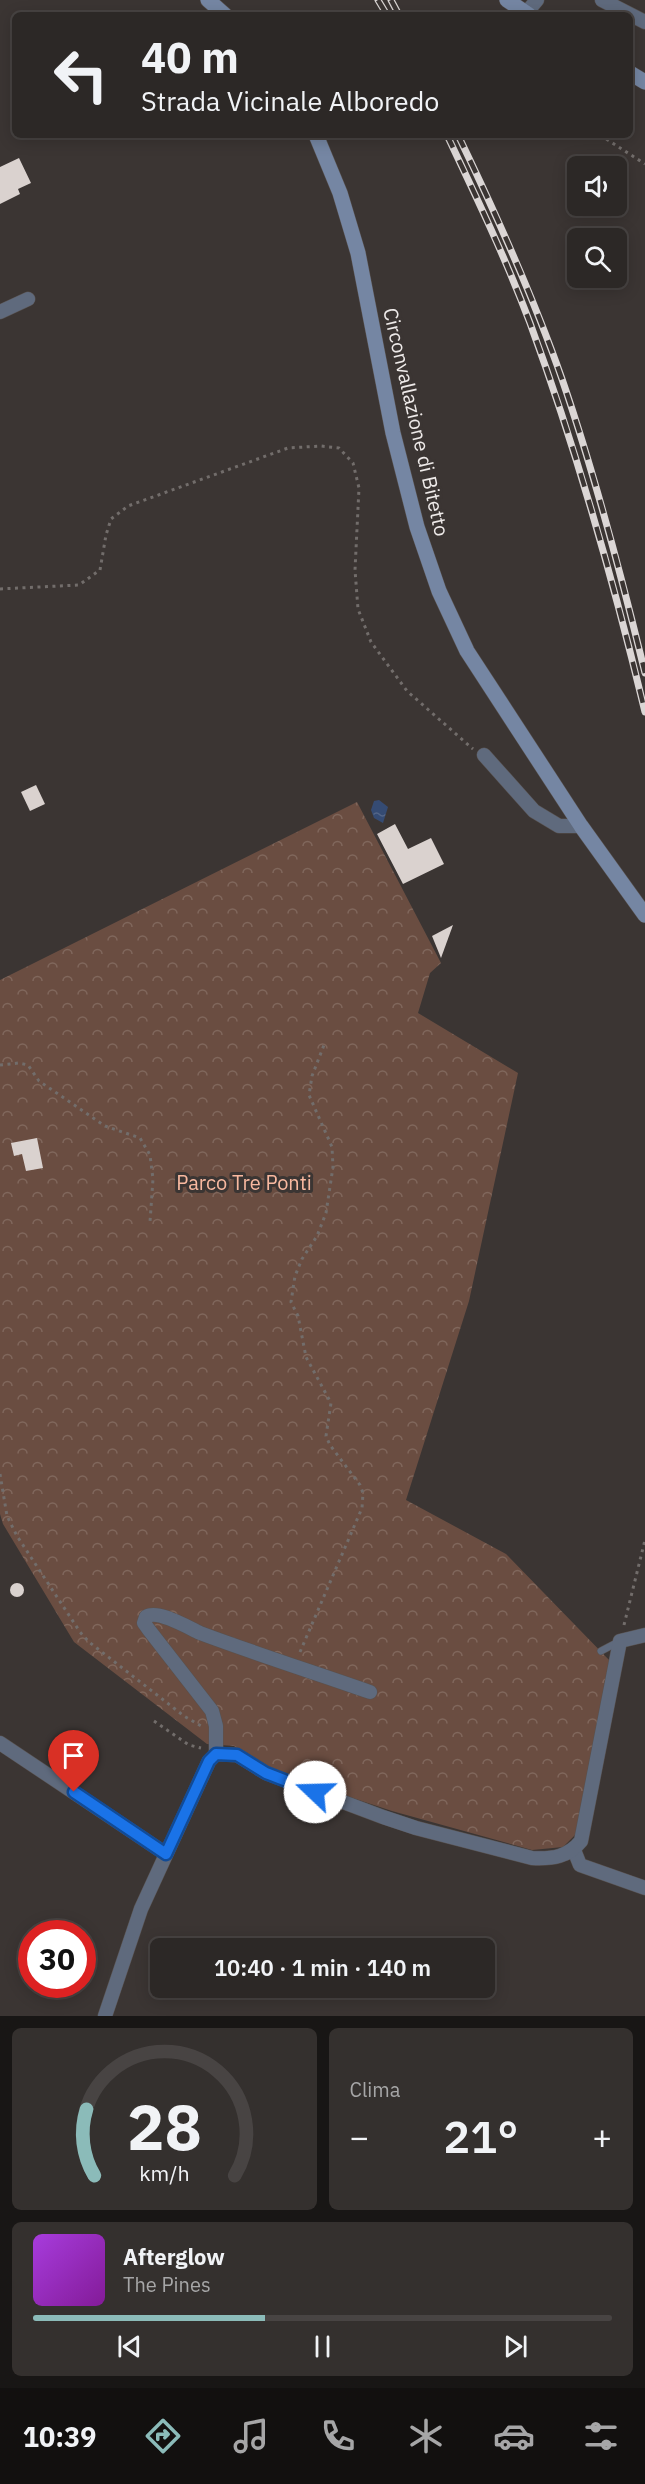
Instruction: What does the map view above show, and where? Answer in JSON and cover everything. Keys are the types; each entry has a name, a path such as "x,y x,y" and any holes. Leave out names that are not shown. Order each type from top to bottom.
{"main road":[{"path":"208,0 222,12"},
{"path":"507,0 524,12"},
{"name":"Circonvallazione di Bitetto","path":"317,138 340,193 358,253 393,433 417,527 439,591 467,651 581,826 645,915"}],"street":[{"path":"602,0 625,12"},
{"path":"0,312 28,298"},
{"path":"484,755 534,811 559,826 581,826"},
{"path":"105,2016 141,1909 209,1761 216,1754 216,1734 212,1710 144,1623 146,1617 151,1613 159,1614 208,1636 370,1692"},
{"path":"216,1754 237,1755 266,1773 299,1787 417,1828 532,1858 548,1859 561,1856 574,1850 581,1841 620,1641 645,1635"},
{"path":"0,1743 166,1854"},
{"path":"574,1850 580,1865 645,1888"}],"lane":[{"path":"600,1651 620,1641"}],"path":[{"path":"605,138 645,164"},
{"path":"0,589 79,585 100,570 105,535 111,519 128,506 288,447 339,448 353,463 358,488 355,570 358,609 371,642 407,691 464,743 484,755"},
{"path":"293,1664 308,1635 362,1508 363,1499 360,1485 330,1445 326,1436 330,1403 306,1357 298,1316 291,1302 295,1276 302,1259 317,1236 326,1213 333,1167 332,1146 309,1095 312,1076 324,1045"},
{"path":"0,1065 19,1063 28,1065 39,1081 105,1126 140,1138 150,1155 153,1179 150,1222"},
{"path":"0,1474 7,1516 17,1536 80,1632 89,1642 184,1716 216,1734"},
{"path":"620,1641 645,1540"},
{"path":"154,1721 189,1745 216,1754"}],"green space":[{"name":"Parco Tre Ponti","path":"357,802 441,963 430,973 418,1013 518,1073 469,1301 406,1500 506,1554 610,1661 577,1833 563,1847 532,1850 392,1811 274,1772 234,1746 207,1744 74,1642 3,1524 0,1514 0,980"}],"water":[{"path":"379,800 388,807 383,823 374,818 371,810 374,801"}],"building":[{"path":"19,158 31,183 18,189 20,194 0,204 0,167"},
{"path":"36,785 45,804 30,811 21,792"},
{"path":"395,824 408,849 431,838 444,864 403,884 377,834"},
{"path":"453,925 441,958 432,936"},
{"path":"37,1138 43,1168 26,1171 22,1154 14,1156 11,1143"},
{"path":"14,1583 20,1583 24,1590 20,1597 14,1597 10,1593 10,1587"}],"railway":[{"path":"378,0 385,12"},
{"path":"391,0 397,12"},
{"path":"448,138 511,275 547,371 593,516 645,712"},
{"path":"459,138 539,317 562,379 607,525 645,673"}],"route":[{"path":"74,1792 166,1854 209,1761 216,1754 237,1755 266,1773 315,1792"}]}
